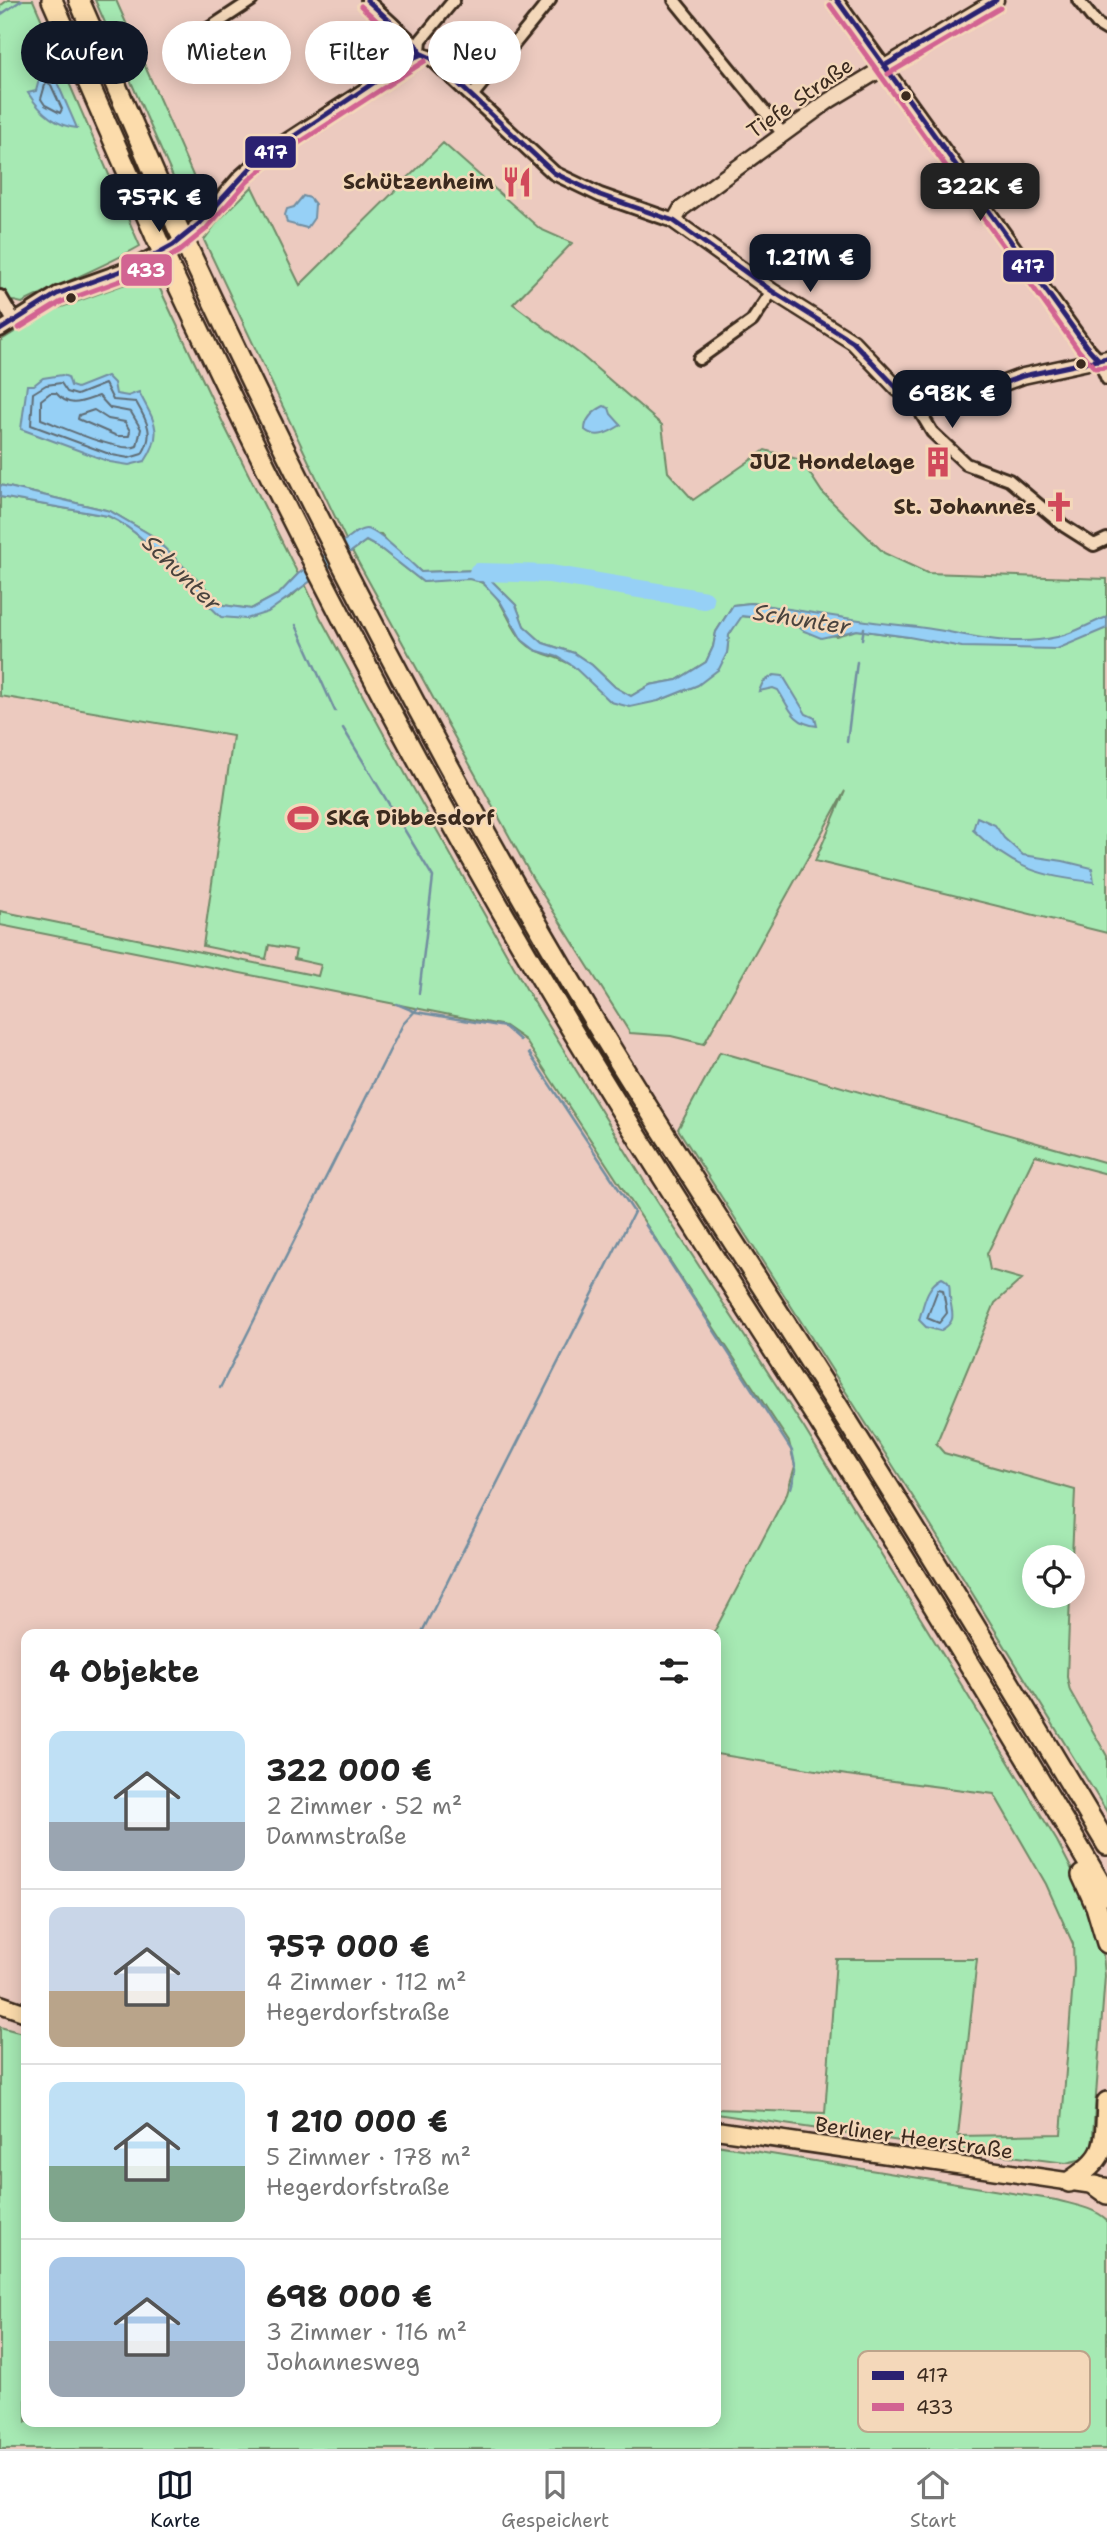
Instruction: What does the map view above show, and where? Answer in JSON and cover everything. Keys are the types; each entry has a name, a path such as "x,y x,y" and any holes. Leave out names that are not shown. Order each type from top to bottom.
{"highway":[{"path":"52,0 169,266 253,445 363,663 558,1008 956,1643 1107,1895"},
{"path":"79,0 177,226 273,430 376,631 477,816 595,1021 929,1552 1107,1845"},
{"path":"1061,1816 1064,1841 1089,1888 1107,1943"},
{"path":"1069,2182 1090,2171 1100,2161 1105,2148 1107,2102"}],"main road":[{"name":"Tiefe Straße","path":"674,220 681,209 830,100 996,0"},
{"path":"674,220 772,291 853,342 898,389 926,401 958,400 1023,376 1103,359"},
{"path":"0,2004 21,2011"},
{"name":"Berliner Heerstraße","path":"721,2131 1103,2189"}],"street":[{"path":"220,21 252,0"},
{"path":"367,0 418,47 420,54"},
{"path":"420,54 421,40 454,0"},
{"path":"471,96 550,0"},
{"path":"674,0 783,134"},
{"path":"837,0 1086,346 1103,359 1107,379"},
{"path":"1078,0 1097,24 1107,30"},
{"path":"420,54 431,58 554,173 600,195 674,220"},
{"path":"0,330 57,294 135,266 173,245 199,224 257,161 420,54"},
{"path":"699,359 752,321 772,291"},
{"path":"0,298 14,321"},
{"path":"926,401 922,415 932,432 965,464 1009,480 1055,519 1094,545 1107,539"}],"green space":[{"path":"8,0 33,0 42,21 21,21 21,84 70,84 140,246 22,303 14,301 0,311 0,6"},
{"path":"95,0 116,0 125,21 104,21"},
{"path":"148,73 198,187 202,206 191,218 132,84 148,84"},
{"path":"443,143 540,229 572,243 513,304 581,355 662,425 668,472 693,500 765,450 801,460 822,492 884,553 927,573 1107,579 1107,933 815,861 845,791 704,1044 671,1036 630,1033 533,879 352,551 366,541 381,549 423,582 461,578 482,583 500,602 523,641 533,649 577,669 611,702 658,701 698,685 727,653 729,635 741,616 793,622 804,631 836,636 857,630 908,637 910,627 887,626 751,603 733,605 716,632 706,662 677,680 650,685 631,696 615,687 592,665 574,653 543,643 524,626 516,605 481,570 421,572 381,534 355,533 346,540 204,240 218,221 252,187 300,285"},
{"path":"153,274 298,574 279,594 251,609 223,605 151,535 110,511 0,485 0,341 45,313"},
{"path":"0,497 108,516 123,522 204,602 246,619 291,597 305,584 320,617 412,786 528,992 644,1181 804,1428 1057,1841 1086,1897 1102,1942 1105,1976 1092,2148 1083,2159 1066,2163 721,2115 721,2109 825,2113 836,1959 977,1959 958,2136 1061,2134 1074,1969 1073,1944 1046,1884 994,1794 721,1755 721,1629 716,1629 787,1493 795,1466 789,1442 525,1040 505,1026 0,925 0,911 318,976 321,965 294,959 296,950 269,945 266,959 203,946 233,736 0,696"},
{"path":"720,1052 1107,1163 1107,1174 1035,1155 987,1254 990,1270 1022,1279 995,1303 936,1444 944,1453 1075,1490 1073,1545 1022,1545 1022,1608 1070,1608 1067,1677 1070,1691 1107,1756 1107,1812 913,1497 678,1129"},
{"path":"0,2027 21,2033 21,2427 721,2427 721,2146 1056,2200 1096,2212 1107,2220 1107,2449 0,2449"}],"water":[{"path":"38,84 58,84 77,128 49,117 28,93 36,91"},
{"path":"303,196 310,198 315,204 314,218 307,228 287,223 285,215 287,209 294,207"},
{"path":"62,375 68,377 71,386 77,388 107,376 114,383 116,394 128,396 139,392 156,433 145,461 129,465 110,462 21,429 27,385 34,385 43,378"},
{"path":"604,406 609,408 621,425 599,435 585,430 591,415"},
{"name":"Schunter","path":"0,485 110,511 151,535 223,605 251,609 279,594 298,574 355,533 371,530 421,572 481,570 516,605 524,626 543,643 574,653 592,665 615,687 631,696 650,685 677,680 706,662 716,632 733,605 751,603 1000,640 1057,637 1107,617 1107,628 1057,649 962,647 857,630 821,638 804,631 793,622 742,616 729,635 727,653 719,669 698,685 658,701 630,707 611,702 573,666 558,657 535,650 522,640 500,601 482,582 469,579 423,582 381,549 366,541 268,612 246,619 221,617 152,548 123,524 108,516 0,497"},
{"path":"774,675 783,676 806,714 815,718 817,726 797,718 778,690 773,688 759,691 763,682"},
{"path":"977,817 995,825 1004,838 1023,855 1092,868 1094,882 1058,877 1014,862 973,830"},
{"path":"942,1278 949,1286 952,1320 940,1331 926,1327 919,1320 929,1291"}],"waterway":[{"path":"0,15 22,0"},
{"path":"478,572 550,574 705,600"},
{"path":"296,625 335,711"},
{"path":"862,639 864,628"},
{"path":"847,742 857,662"},
{"path":"343,728 433,877 419,993"},
{"path":"397,1004 416,1012 505,1027 520,1040"},
{"path":"220,1388 403,1024 417,1009"},
{"path":"424,1629 634,1212 529,1053"},
{"path":"645,1224 792,1451 796,1470 791,1488"}],"transit line":[{"name":"417","path":"367,0 418,47 420,54"},
{"name":"417","path":"837,0 1086,346 1099,360"},
{"name":"417","path":"884,66 996,0"},
{"name":"433","path":"830,5 1079,351 1095,368 1107,367"},
{"name":"433","path":"361,6 377,21"},
{"name":"433","path":"888,74 1000,8"},
{"name":"417","path":"0,330 57,294 135,266 173,245 199,224 257,161 406,61 422,54 431,58 554,173 600,195 674,221 772,291 853,342 898,389 916,398 938,402 958,400 1023,376 1107,358"},
{"name":"433","path":"19,328 61,302 139,274 178,252 205,230 247,182 271,161 425,61"}],"place":[{"name":"Schützenheim","path":"517,182"},
{"name":"JUZ Hondelage","path":"938,462"},
{"name":"St. Johannes","path":"1059,507"},
{"name":"SKG Dibbesdorf","path":"303,818"}]}
